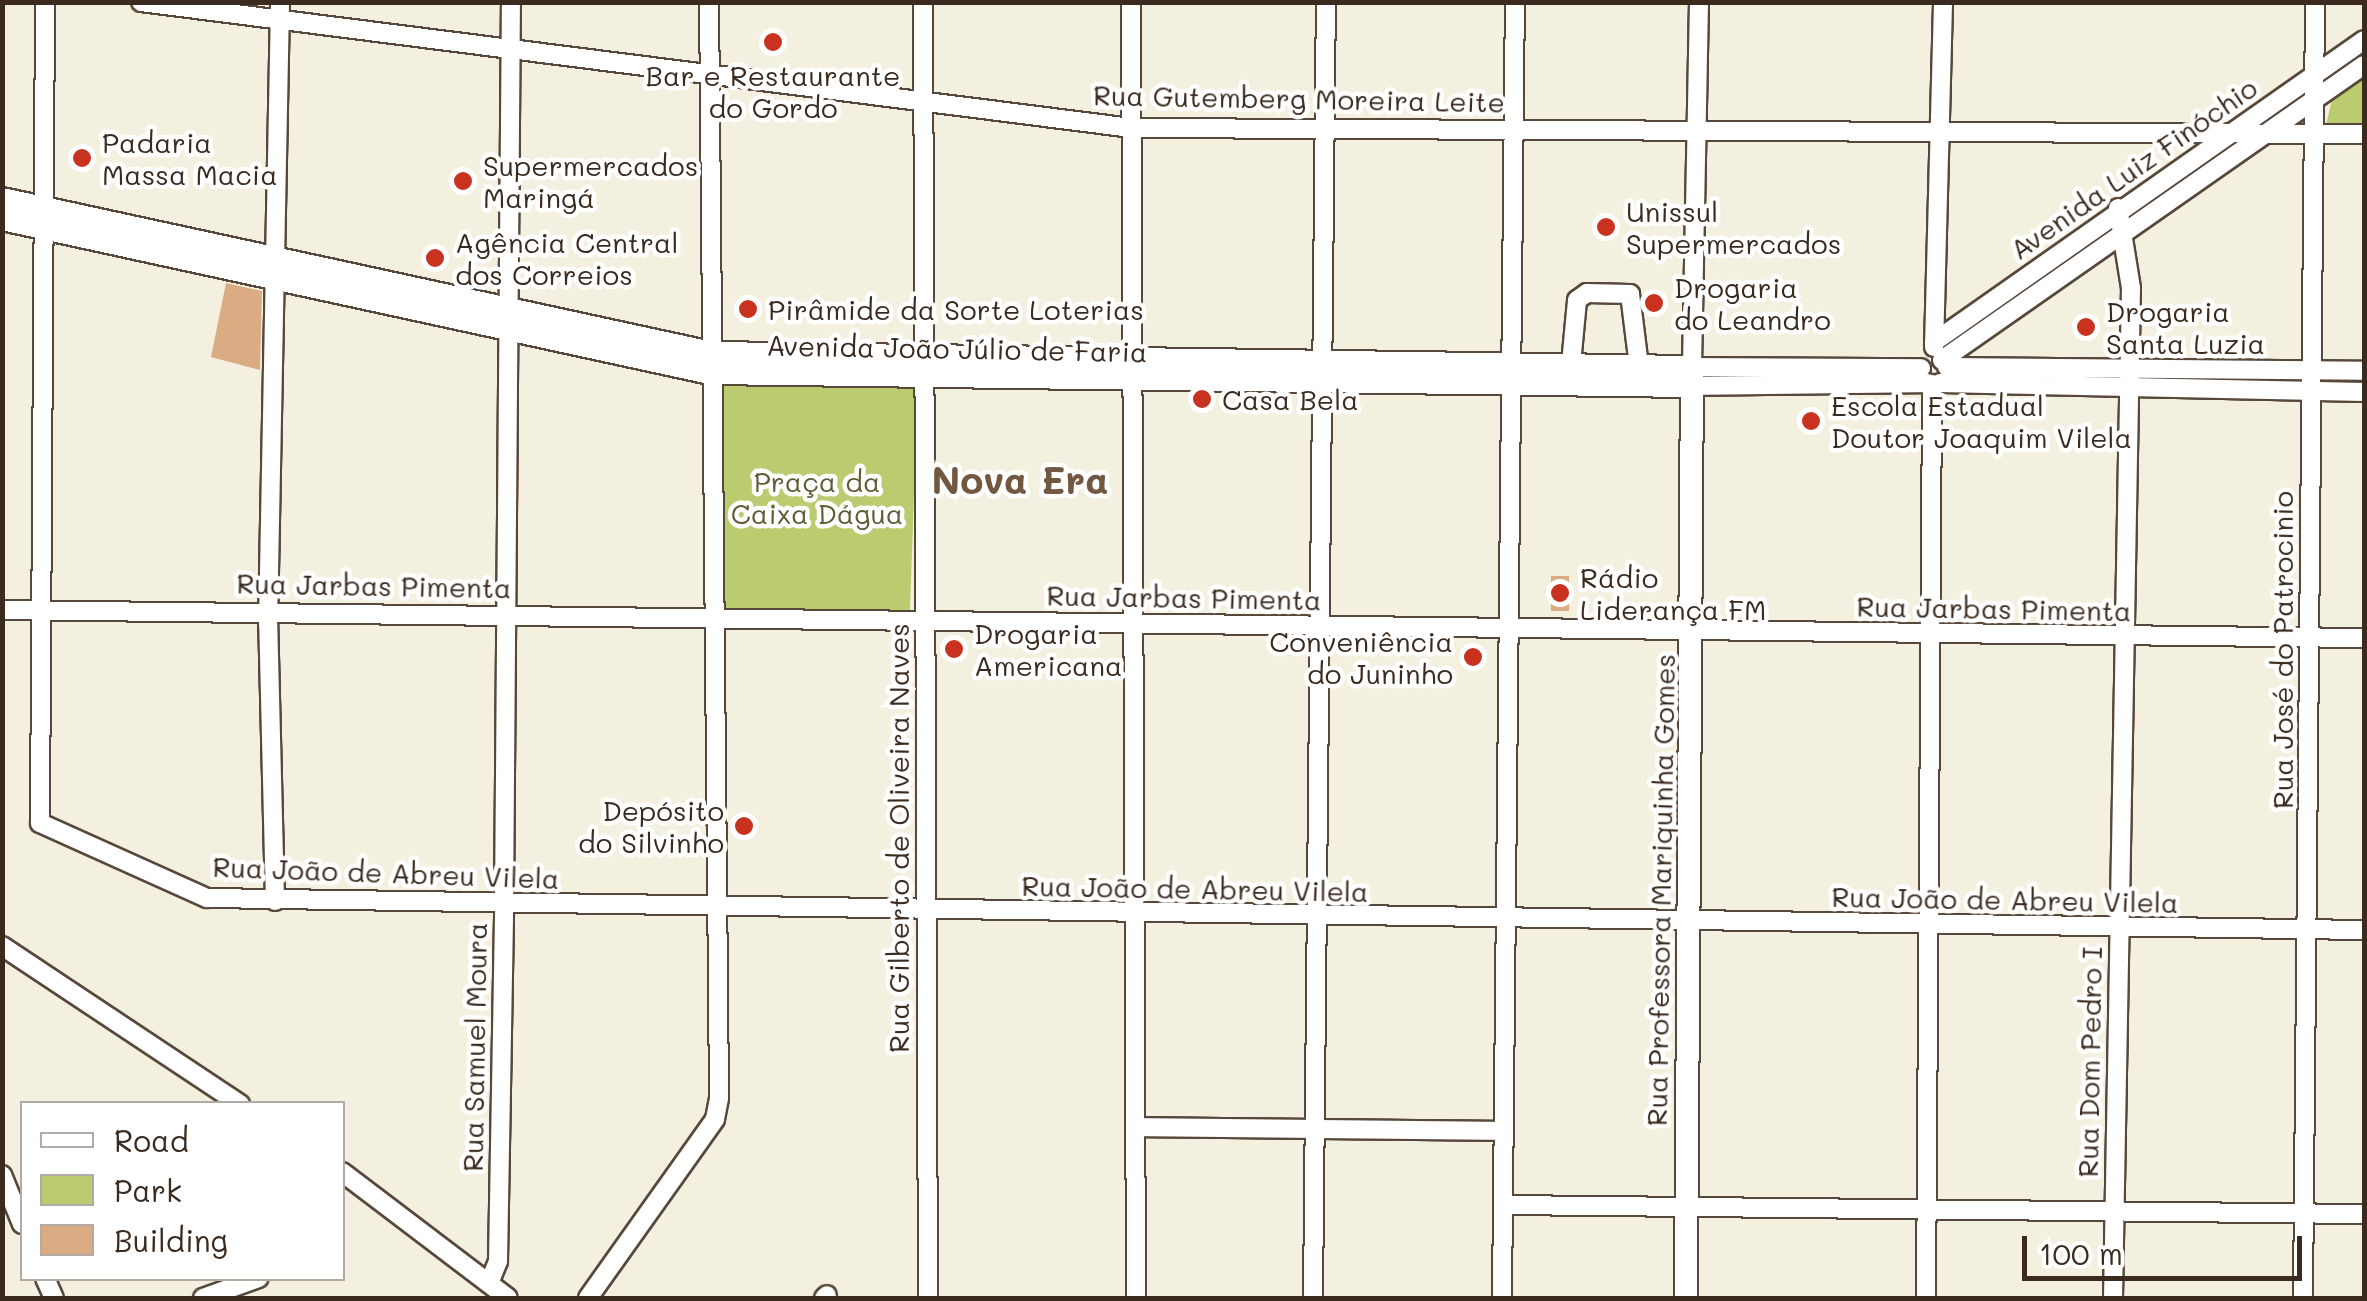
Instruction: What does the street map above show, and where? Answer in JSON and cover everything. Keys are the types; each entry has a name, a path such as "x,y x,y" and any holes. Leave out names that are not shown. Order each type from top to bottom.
{"main road":[{"name":"Avenida João Júlio de Faria","path":"2,199 42,219"},
{"name":"Avenida João Júlio de Faria","path":"2,219 42,219 710,363 1692,376"},
{"name":"Avenida João Júlio de Faria","path":"1506,375 1570,364 1639,366 1692,376"},
{"name":"Rua Professora Mariquinha Gomes","path":"1686,1298 1694,628 1692,376"}],"street":[{"path":"36,608 45,2"},
{"name":"Rua Gutemberg Moreira Leite","path":"141,2 280,11 510,50 924,106 1132,128 1696,128 2260,137"},
{"name":"Rua Samuel Moura","path":"490,1280 498,1261 504,906 511,2"},
{"path":"588,1298 716,1119 719,1098 709,618 709,2"},
{"name":"Rua Gilberto de Oliveira Naves","path":"922,2 928,1298"},
{"path":"1132,2 1136,1298"},
{"path":"1313,1298 1323,628 1320,372 1326,2"},
{"path":"1502,1298 1506,375 1514,2"},
{"name":"Rua Professora Mariquinha Gomes","path":"1692,376 1700,2"},
{"path":"1926,1298 1935,368 1943,2"},
{"name":"Rua José do Patrocinio","path":"2303,1298 2314,2"},
{"path":"275,901 269,612 280,11"},
{"name":"Avenida Luiz Finóchio","path":"1935,368 2118,208 2364,40"},
{"name":"Avenida Luiz Finóchio","path":"2022,290 2126,227 2364,64"},
{"path":"2260,137 2364,134"},
{"path":"2118,208 2126,227"},
{"name":"Rua Dom Pedro I","path":"2112,1298 2126,227"},
{"path":"1570,364 1577,300 1588,292 1630,294 1639,366"},
{"name":"Avenida João Júlio de Faria","path":"1692,376 1935,368 2039,377 2364,392"},
{"name":"Avenida João Júlio de Faria","path":"2127,379 2364,370"},
{"name":"Rua João de Abreu Vilela","path":"36,608 40,822 207,898 504,906 715,906 2119,930 2364,930"},
{"name":"Rua Jarbas Pimenta","path":"2,610 1135,622 1323,628 1694,628 1932,636 2364,638"},
{"path":"2,946 235,1101"},
{"path":"1136,1127 1502,1131"},
{"path":"345,1176 490,1280 508,1298"},
{"path":"9,1187 20,1218"},
{"path":"1503,1205 1928,1206 2364,1214"},
{"path":"203,1298 251,1281"}],"green space":[{"path":"2364,69 2364,125 2326,125 2334,91"},
{"name":"Praça da Caixa Dágua","path":"717,377 918,384 910,618 709,611"}],"building":[{"path":"226,283 262,291 260,370 211,357"},
{"name":"Rádio Liderança FM","path":"1551,576 1569,576 1569,611 1551,611"}],"place":[{"name":"Bar e Restaurante do Gordo","path":"773,42"},
{"name":"Padaria Massa Macia","path":"82,158"},
{"name":"Supermercados Maringá","path":"463,181"},
{"name":"Unissul Supermercados","path":"1606,227"},
{"name":"Agência Central dos Correios","path":"435,258"},
{"name":"Drogaria do Leandro","path":"1654,303"},
{"name":"Pirâmide da Sorte Loterias","path":"748,309"},
{"name":"Drogaria Santa Luzia","path":"2086,327"},
{"name":"Casa Bela","path":"1202,399"},
{"name":"Escola Estadual Doutor Joaquim Vilela","path":"1811,421"},
{"name":"Rádio Liderança FM","path":"1560,593"},
{"name":"Drogaria Americana","path":"954,649"},
{"name":"Conveniência do Juninho","path":"1473,657"},
{"name":"Depósito do Silvinho","path":"744,826"}],"district":[{"name":"Nova Era","path":"1020,480"}]}
